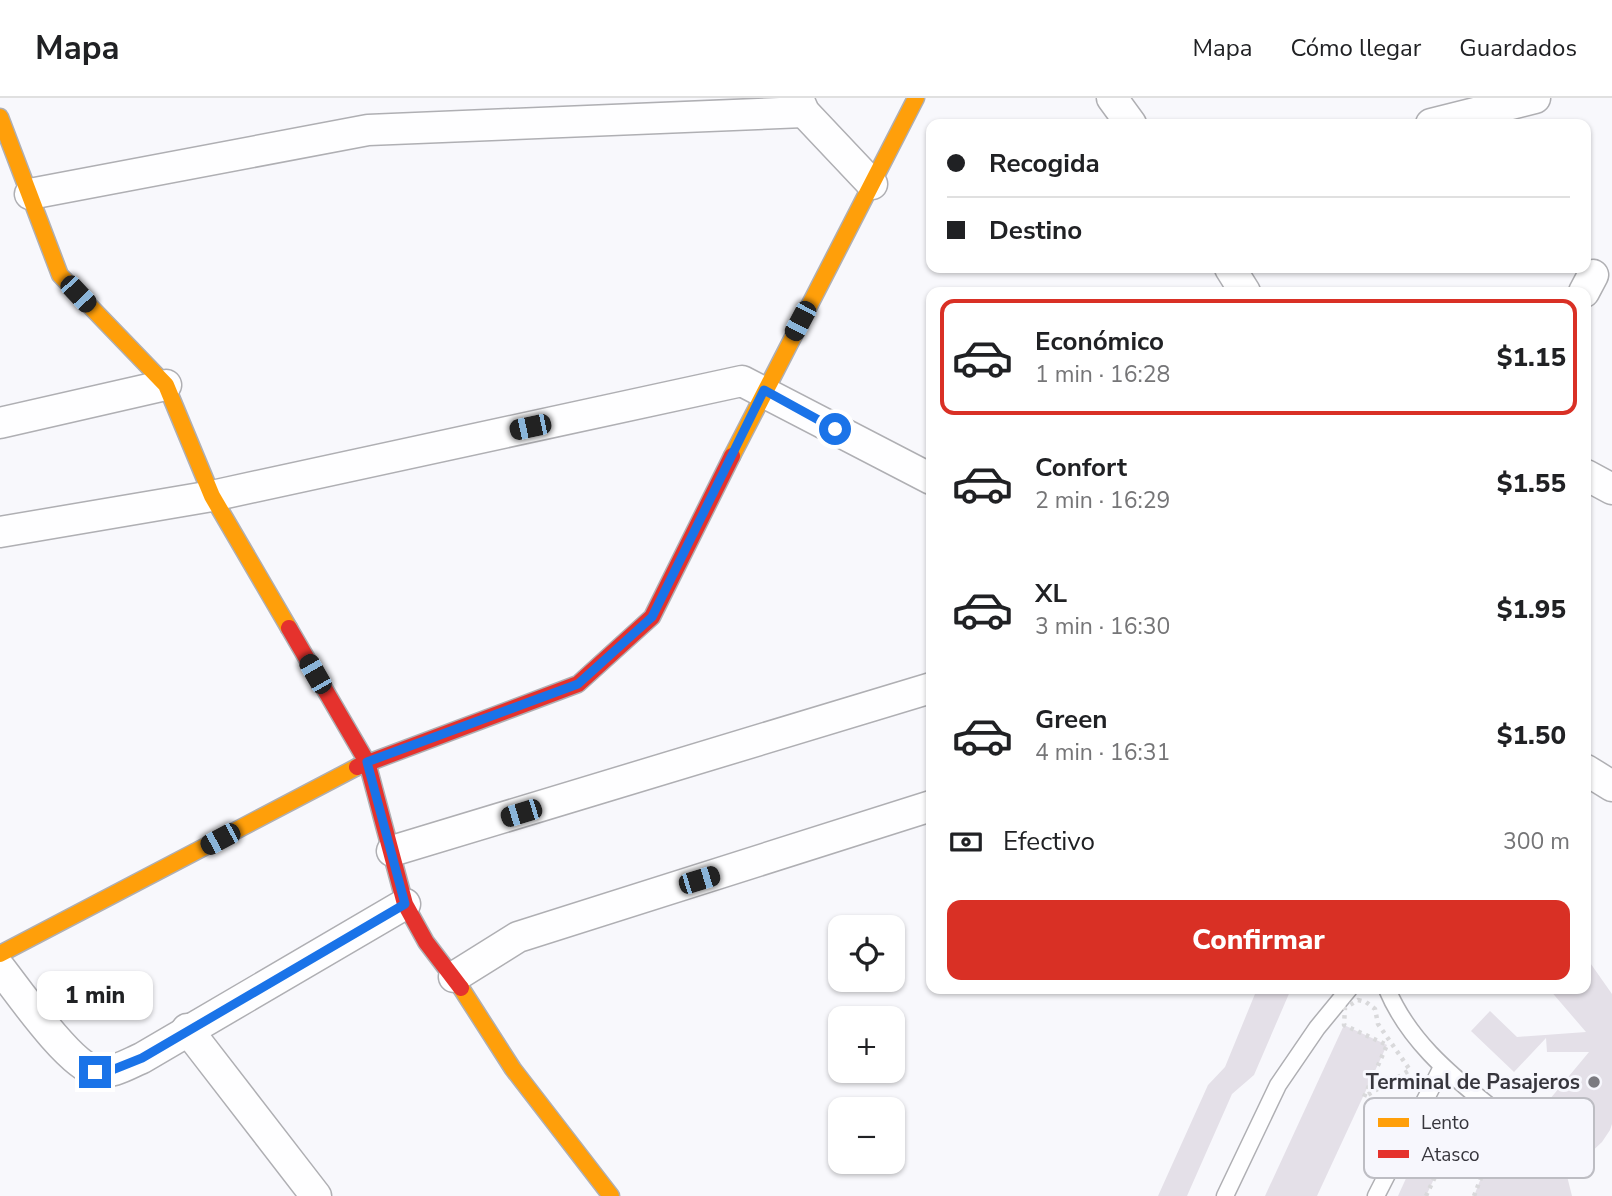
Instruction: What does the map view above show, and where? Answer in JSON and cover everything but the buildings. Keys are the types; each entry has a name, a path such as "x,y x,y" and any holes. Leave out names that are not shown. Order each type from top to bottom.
{"street":[{"path":"0,954 367,762 578,684 652,617 764,390 916,98"},
{"path":"1112,98 1127,119"},
{"path":"1451,119 1535,98"},
{"path":"30,194 368,130 801,105 872,184"},
{"path":"1,123 60,275 166,385 212,496 367,762 405,904 426,942 454,977 513,1069 611,1196"},
{"path":"0,532 212,496 742,380 926,476"},
{"path":"0,423 166,385"},
{"path":"1591,478 1612,489"},
{"path":"392,851 926,690"},
{"path":"454,977 518,937 926,808"},
{"path":"0,968 76,1062 95,1072 112,1070 142,1058 187,1029 405,904"},
{"path":"187,1029 316,1196"}],"lane":[{"path":"1225,1196 1278,1085 1317,1028 1345,994"},
{"path":"1390,994 1401,1017 1442,1067 1480,1098"},
{"path":"1426,1098 1442,1067"},
{"path":"1376,1196 1385,1178"}],"path":[{"path":"1366,1002 1375,1009 1378,1024 1410,1070 1364,1097 1387,1045 1344,1025 1345,1008 1350,1003 1366,1002"},
{"path":"1426,1196 1434,1178"}],"traffic: slow":[{"path":"732,456 916,98"},
{"path":"0,117 60,275 166,385 212,496 289,628"},
{"path":"0,954 357,767"},
{"path":"461,988 513,1069 611,1196"}],"traffic: jam":[{"path":"357,767 578,684 652,617 732,456"},
{"path":"289,628 367,762 405,904 426,942 461,988"}],"place":[{"name":"Terminal de Pasajeros","path":"1594,1082"}],"route":[{"path":"95,1072 112,1070 142,1058 187,1029 405,904 367,762 578,684 652,617 764,390 835,429"}]}
